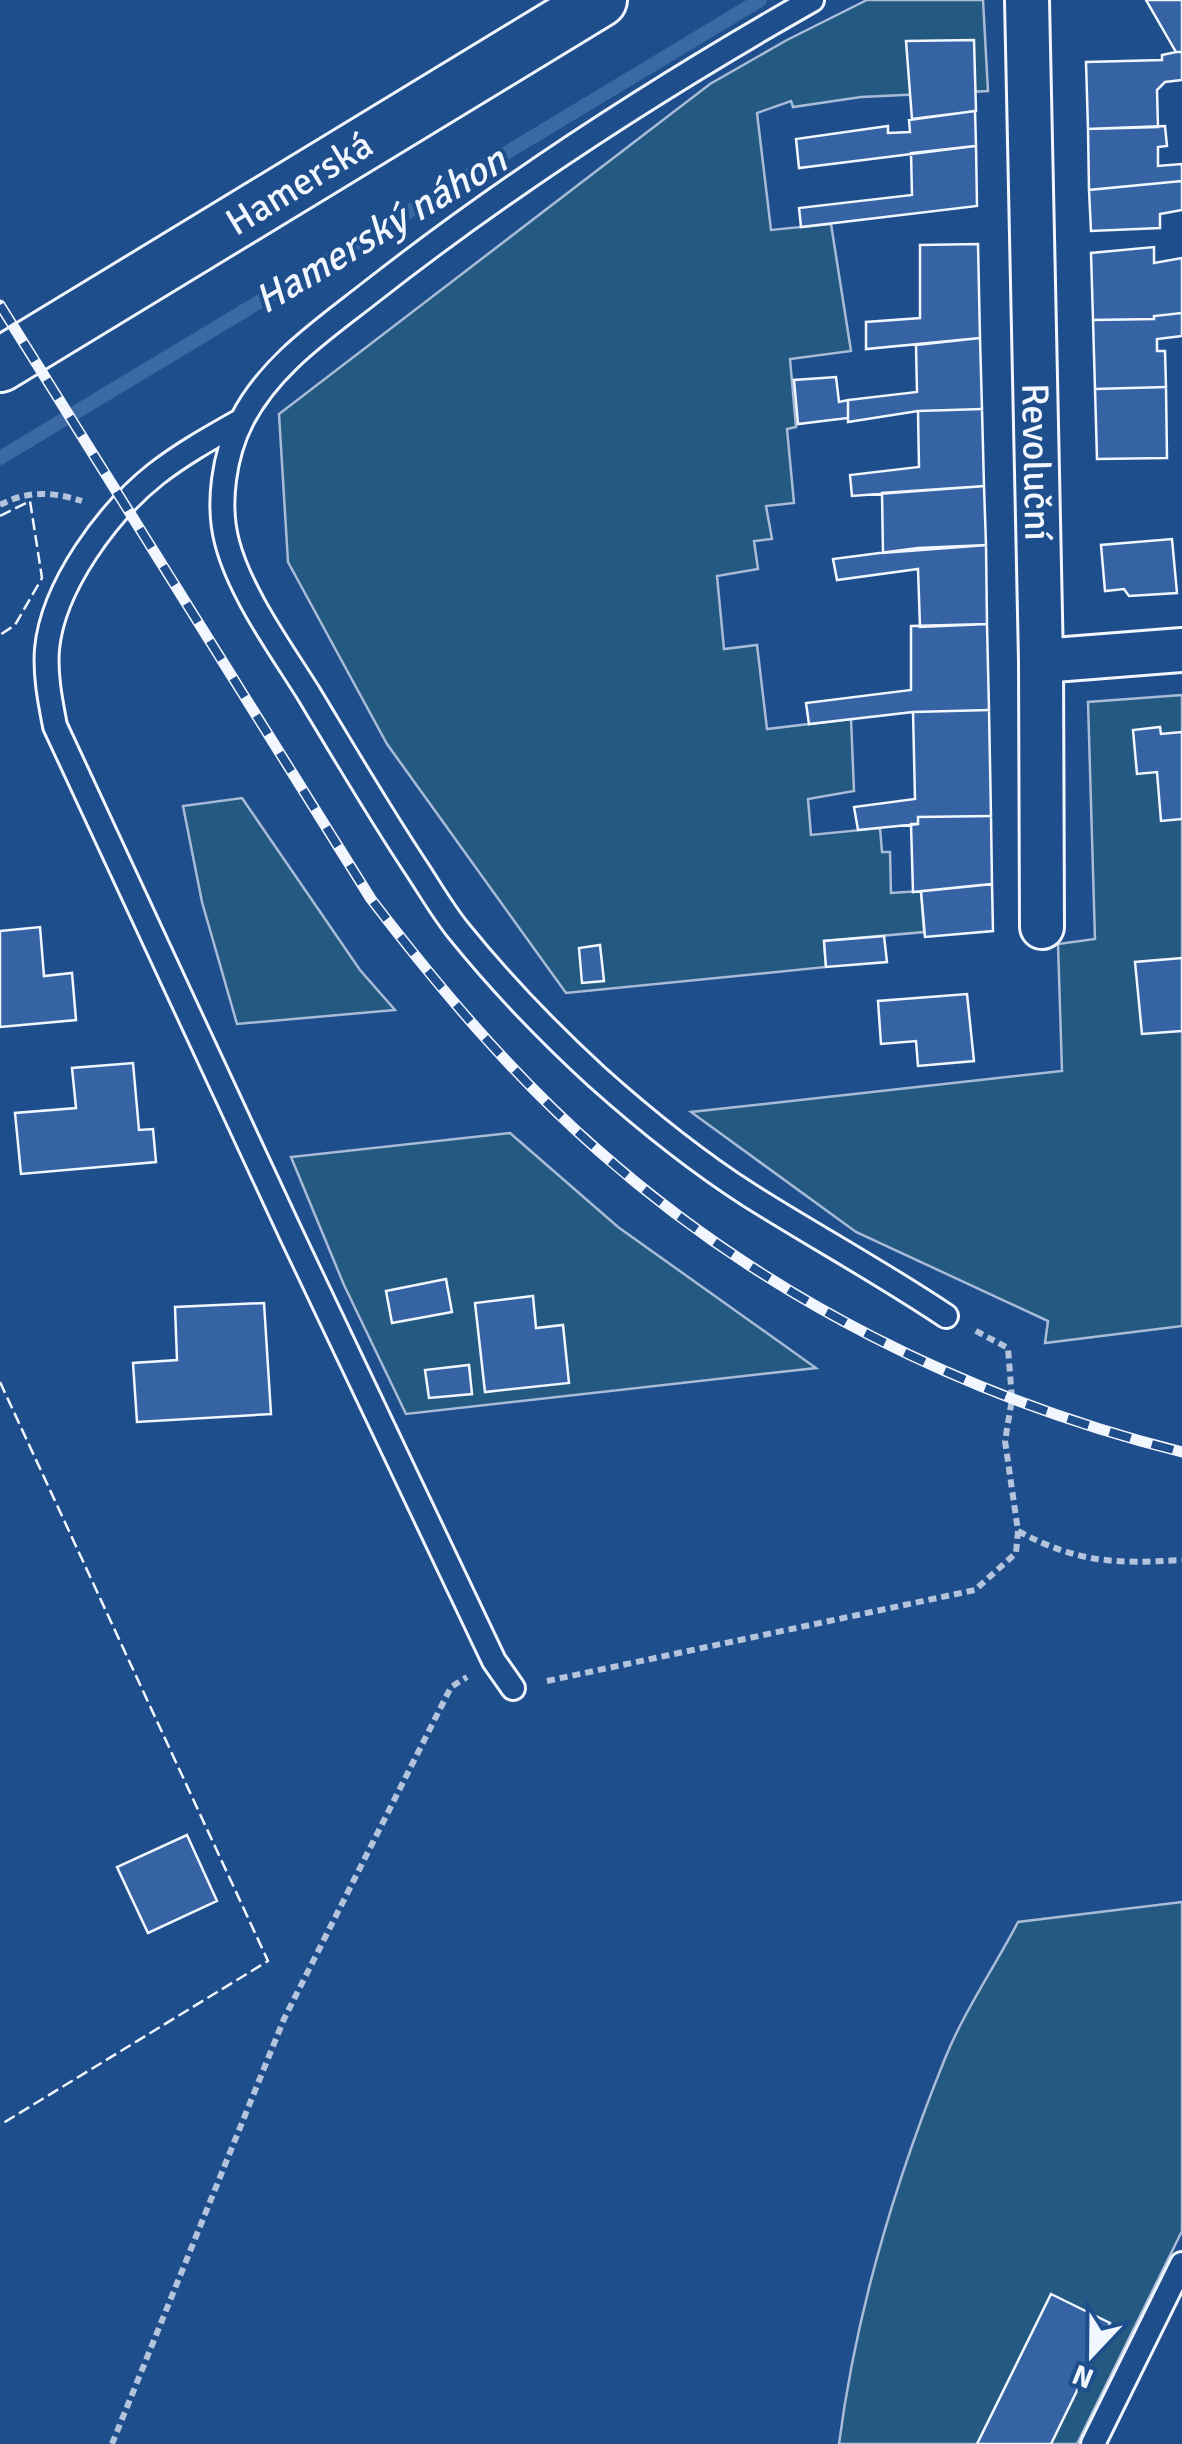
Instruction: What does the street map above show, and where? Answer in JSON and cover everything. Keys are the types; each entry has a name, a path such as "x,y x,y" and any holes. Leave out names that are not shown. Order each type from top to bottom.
{"street":[{"name":"Hamerská","path":"0,366 600,0"},
{"name":"Revoluční","path":"1026,0 1041,661 1042,927"},
{"path":"1041,661 1182,650"}],"lane":[{"path":"812,0 582,140 421,253 300,348 268,381 242,420 227,462 222,500 226,540 238,573 319,710 456,928 521,1002 598,1077 668,1136 746,1193 887,1276 946,1316"},
{"path":"242,420 153,476 82,559 64,590 51,625 47,672 55,726 300,1254 494,1661 513,1688"},
{"path":"1093,2444 1182,2264"}],"path":[{"path":"0,504 23,496 64,495 115,516"},
{"path":"513,1688 975,1590 1016,1553 1018,1531 1005,1441 1012,1399 1008,1348 946,1316"},
{"path":"1018,1531 1058,1552 1123,1564 1182,1560"},
{"path":"112,2444 284,2019 450,1688 494,1661"}],"shaded area":[{"path":"867,0 983,0 988,91 861,97 793,107 791,101 757,113 771,230 831,224 851,351 790,359 796,427 787,429 794,503 766,506 772,539 754,541 758,569 717,576 724,649 757,645 767,729 851,719 854,791 808,799 811,835 880,828 882,852 890,852 891,893 921,891 924,932 824,941 826,967 566,993 387,744 288,562 279,414 710,84"},
{"path":"1182,695 1182,1326 1045,1343 1048,1321 856,1232 691,1112 1062,1071 1058,944 1095,939 1088,702"},
{"path":"242,798 360,970 395,1010 237,1024 202,902 183,806"},
{"path":"510,1133 618,1227 816,1368 406,1414 344,1285 291,1157"},
{"path":"1182,1902 1182,2231 1077,2444 839,2444 867,2296 911,2150 954,2039 1018,1922"}],"building":[{"path":"1146,0 1182,0 1182,52 1176,52"},
{"path":"974,40 976,111 912,119 906,41"},
{"path":"1182,52 1182,80 1165,82 1157,90 1158,127 1088,129 1086,62 1162,60 1162,55"},
{"path":"975,111 976,146 799,168 796,139 888,126 888,133 910,132 909,120"},
{"path":"1165,126 1167,146 1158,147 1158,166 1182,164 1182,181 1089,190 1088,129"},
{"path":"976,146 977,206 801,227 799,208 912,195 911,153"},
{"path":"1182,181 1182,210 1160,214 1160,228 1091,231 1089,190"},
{"path":"978,244 980,338 866,349 866,322 920,318 920,245"},
{"path":"1154,247 1154,263 1182,258 1182,313 1154,319 1093,320 1091,253"},
{"path":"1182,313 1182,336 1157,339 1157,351 1165,351 1166,387 1095,389 1093,320 1154,319"},
{"path":"980,338 982,409 918,411 848,422 848,400 917,392 916,345"},
{"path":"836,377 839,402 848,400 848,418 798,424 794,380"},
{"path":"1166,387 1167,458 1097,459 1095,389"},
{"path":"982,409 984,486 852,496 850,475 919,467 918,411"},
{"path":"984,486 986,545 883,553 882,493"},
{"path":"1172,539 1177,593 1129,596 1124,589 1105,591 1101,545"},
{"path":"986,545 987,624 920,627 918,569 837,580 833,559 918,548"},
{"path":"987,624 989,710 913,712 809,724 806,703 911,690 911,626"},
{"path":"989,710 991,816 918,817 918,824 858,830 854,807 915,799 913,712"},
{"path":"1160,727 1161,734 1182,732 1182,819 1161,821 1157,772 1137,774 1133,730"},
{"path":"991,816 992,884 913,892 911,824 918,824 918,817"},
{"path":"992,884 993,931 925,937 921,891"},
{"path":"40,927 44,976 72,973 76,1020 0,1027 0,931"},
{"path":"884,936 887,962 826,967 824,941"},
{"path":"600,945 604,981 582,983 579,948"},
{"path":"1182,958 1182,1031 1142,1034 1135,962"},
{"path":"967,994 974,1061 918,1066 916,1041 881,1044 878,1001"},
{"path":"133,1063 139,1130 153,1129 156,1162 21,1174 15,1113 76,1108 72,1068"},
{"path":"446,1279 452,1312 392,1323 386,1291"},
{"path":"533,1296 536,1328 563,1325 569,1383 485,1392 475,1303"},
{"path":"264,1303 271,1414 137,1422 133,1363 177,1360 175,1307"},
{"path":"469,1365 472,1394 429,1398 425,1370"},
{"path":"187,1835 217,1901 148,1933 117,1867"},
{"path":"1051,2294 1110,2323 1051,2444 977,2444"}],"waterway":[{"name":"Hamerský náhon","path":"0,458 760,0"}],"railway":[{"path":"0,305 371,899 479,1031 568,1123 664,1205 731,1253 873,1337 1024,1403 1182,1452"}],"fence":[{"path":"0,516 30,501 42,578 15,625 0,635"},
{"path":"0,1382 268,1961 0,2125"}]}
